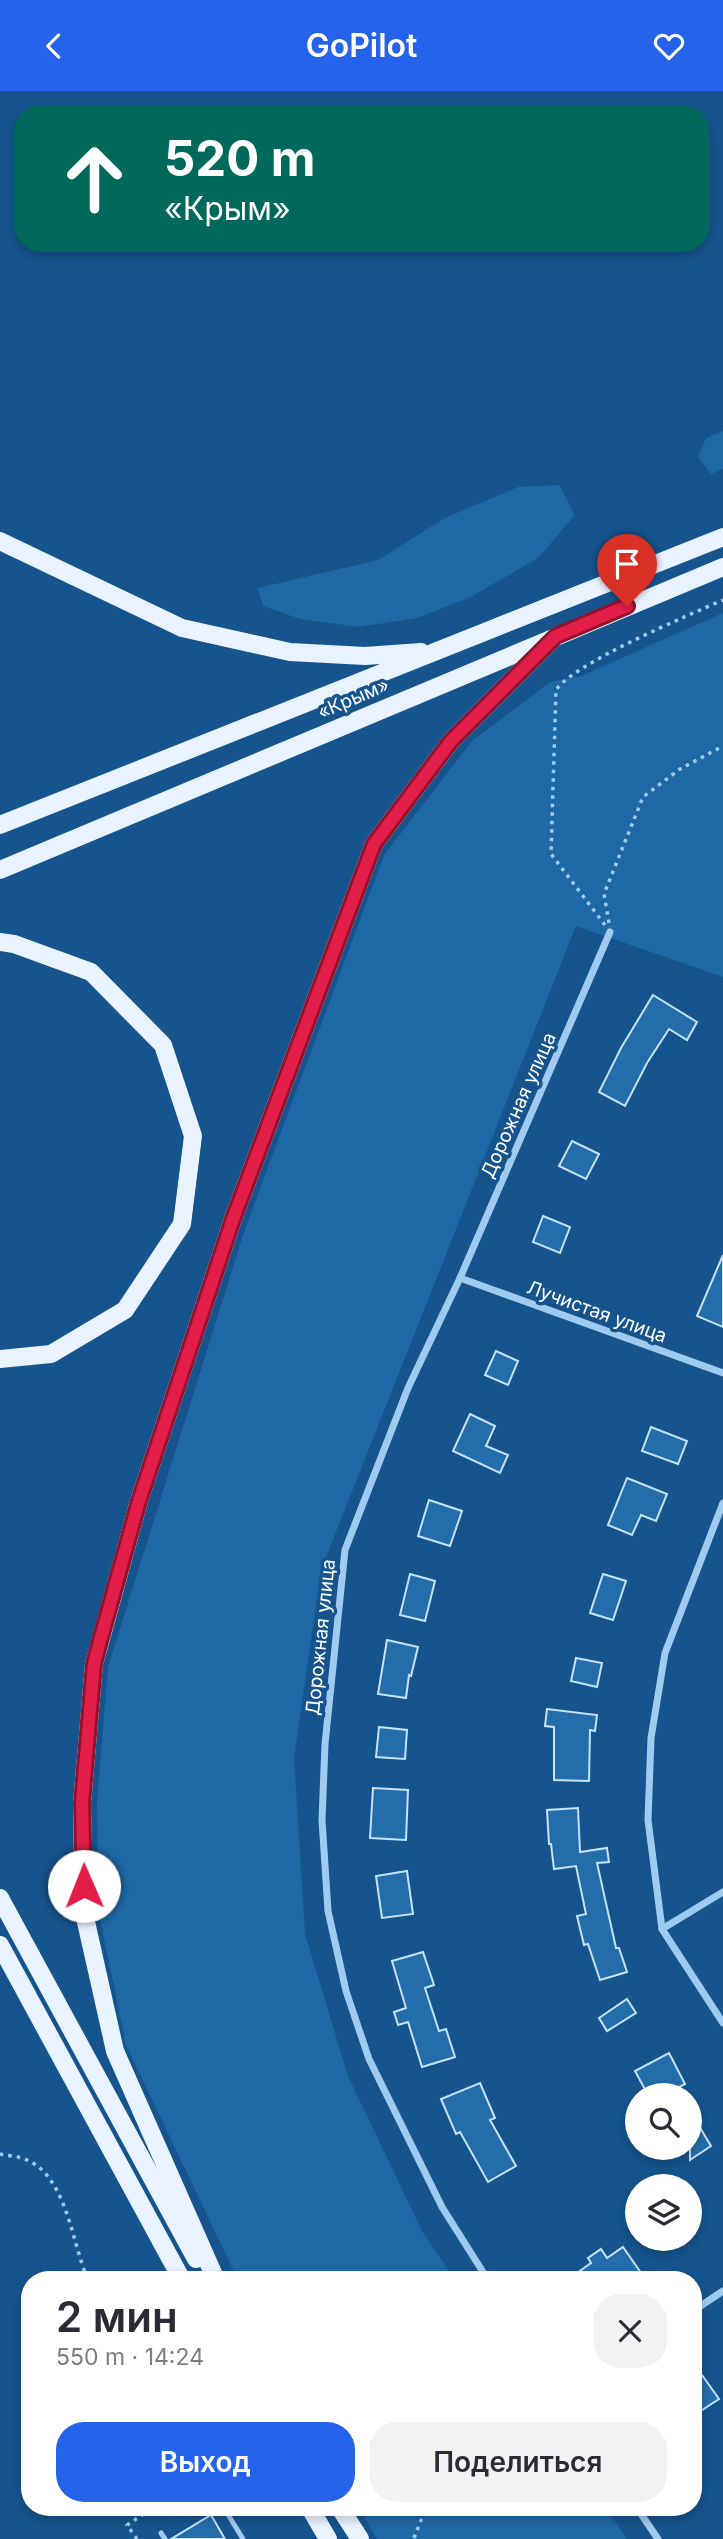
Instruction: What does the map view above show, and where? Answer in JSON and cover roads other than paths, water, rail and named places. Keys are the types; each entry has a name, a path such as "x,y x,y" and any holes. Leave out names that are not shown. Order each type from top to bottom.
{"main road":[{"name":"«Крым»","path":"0,825 723,537"},
{"path":"0,541 182,628 290,652 365,656 439,650"},
{"name":"«Крым»","path":"0,870 723,567"},
{"path":"212,2271 115,2051 85,1913 82,1803 94,1664 139,1501 233,1219 374,844 451,741 556,636"},
{"path":"0,942 14,944 91,972 163,1045 193,1136 181,1224 124,1310 51,1354 0,1359"},
{"path":"0,1898 202,2271"},
{"path":"0,1945 177,2271"},
{"path":"315,2516 328,2539"},
{"path":"345,2516 360,2539"}],"street":[{"name":"Дорожная улица","path":"482,2271 442,2207 369,2059 346,1991 328,1911 322,1820 325,1744 345,1550 408,1388 460,1278 610,932"},
{"name":"Лучистая улица","path":"460,1278 723,1373"},
{"path":"723,1503 665,1653 652,1738 648,1821 662,1929 723,2022"},
{"path":"662,1929 723,1892"},
{"path":"702,2305 723,2291"},
{"path":"642,2516 657,2539"}],"lane":[{"path":"229,2516 243,2539"}]}
